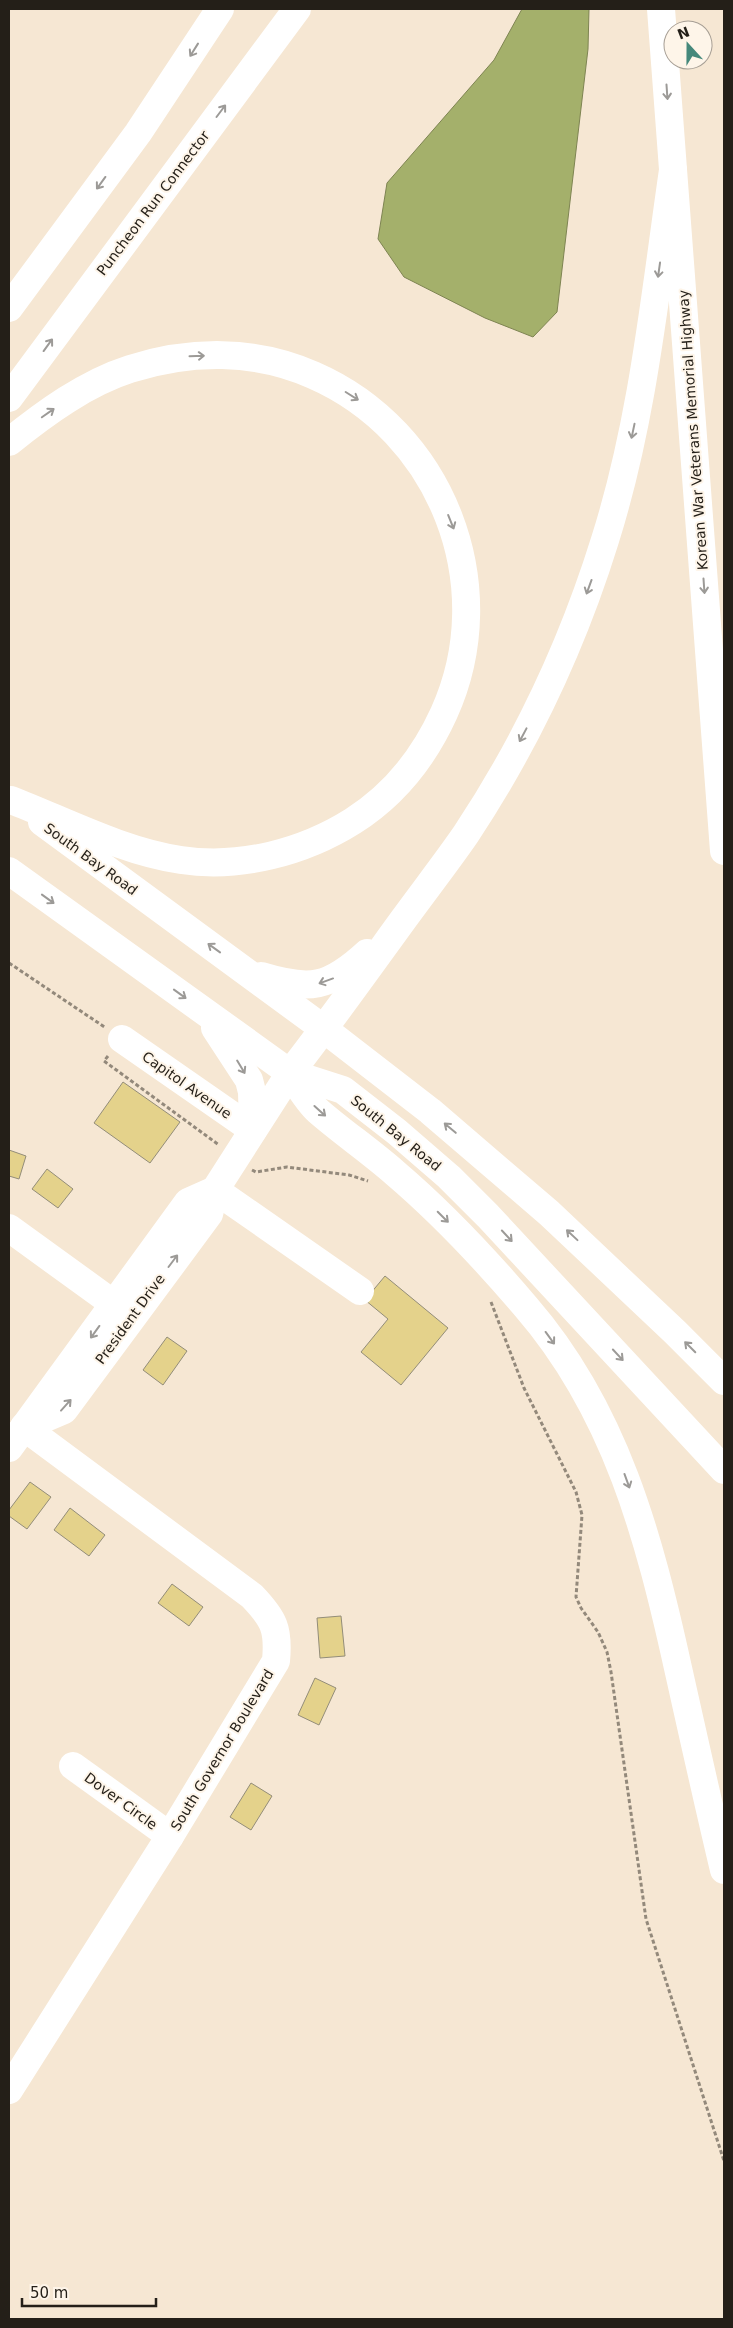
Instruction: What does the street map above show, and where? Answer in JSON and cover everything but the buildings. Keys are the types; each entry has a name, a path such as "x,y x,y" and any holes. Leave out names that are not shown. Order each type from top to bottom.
{"main road":[{"path":"9,308 138,133 220,9"},
{"name":"Puncheon Run Connector","path":"9,398 297,9"},
{"name":"Korean War Veterans Memorial Highway","path":"661,9 724,851"},
{"path":"360,1291 215,1190 290,1073 466,834 505,770 553,673 590,586 618,493 645,372 673,170"},
{"path":"9,442 63,402 98,382 155,362 185,356 219,355 249,357 311,374 363,404 387,424 424,467 454,529 463,571 467,618 465,642 458,679 436,732 418,758 397,786 369,810 336,831 306,844 275,855 246,859 212,862 181,860 119,844 10,799"},
{"name":"South Bay Road","path":"10,799 324,1029 430,1111 515,1183 621,1280 724,1381"},
{"name":"South Bay Road","path":"9,870 290,1073 343,1090 397,1132 449,1177 488,1216 724,1470"},
{"path":"244,971 296,985 310,986 323,983 347,971 404,918"},
{"path":"205,1012 249,1080 252,1092 253,1130"},
{"name":"Capitol Avenue","path":"122,1039 253,1130"},
{"path":"290,1073 316,1109 395,1173 441,1215 528,1309 554,1342 603,1427 622,1468 639,1514 659,1584 724,1870"},
{"name":"President Drive","path":"16,1438 123,1311 188,1202 215,1190"},
{"path":"9,1228 123,1311"},
{"name":"South Governor Boulevard","path":"9,2090 18,2054 170,1836 276,1661 278,1641 274,1625 265,1610 252,1596 16,1438"},
{"name":"Dover Circle","path":"73,1766 170,1836"}],"path":[{"path":"9,962 122,1039 104,1061 217,1144"},
{"path":"256,1172 287,1167 348,1175 365,1180 371,1184"},
{"path":"490,1298 524,1388 576,1492 582,1515 576,1597 581,1608 598,1632 611,1672 646,1919 724,2160"}],"shaded area":[{"path":"522,9 589,9 588,49 557,312 533,337 485,318 404,277 378,239 387,183 494,60"}]}
